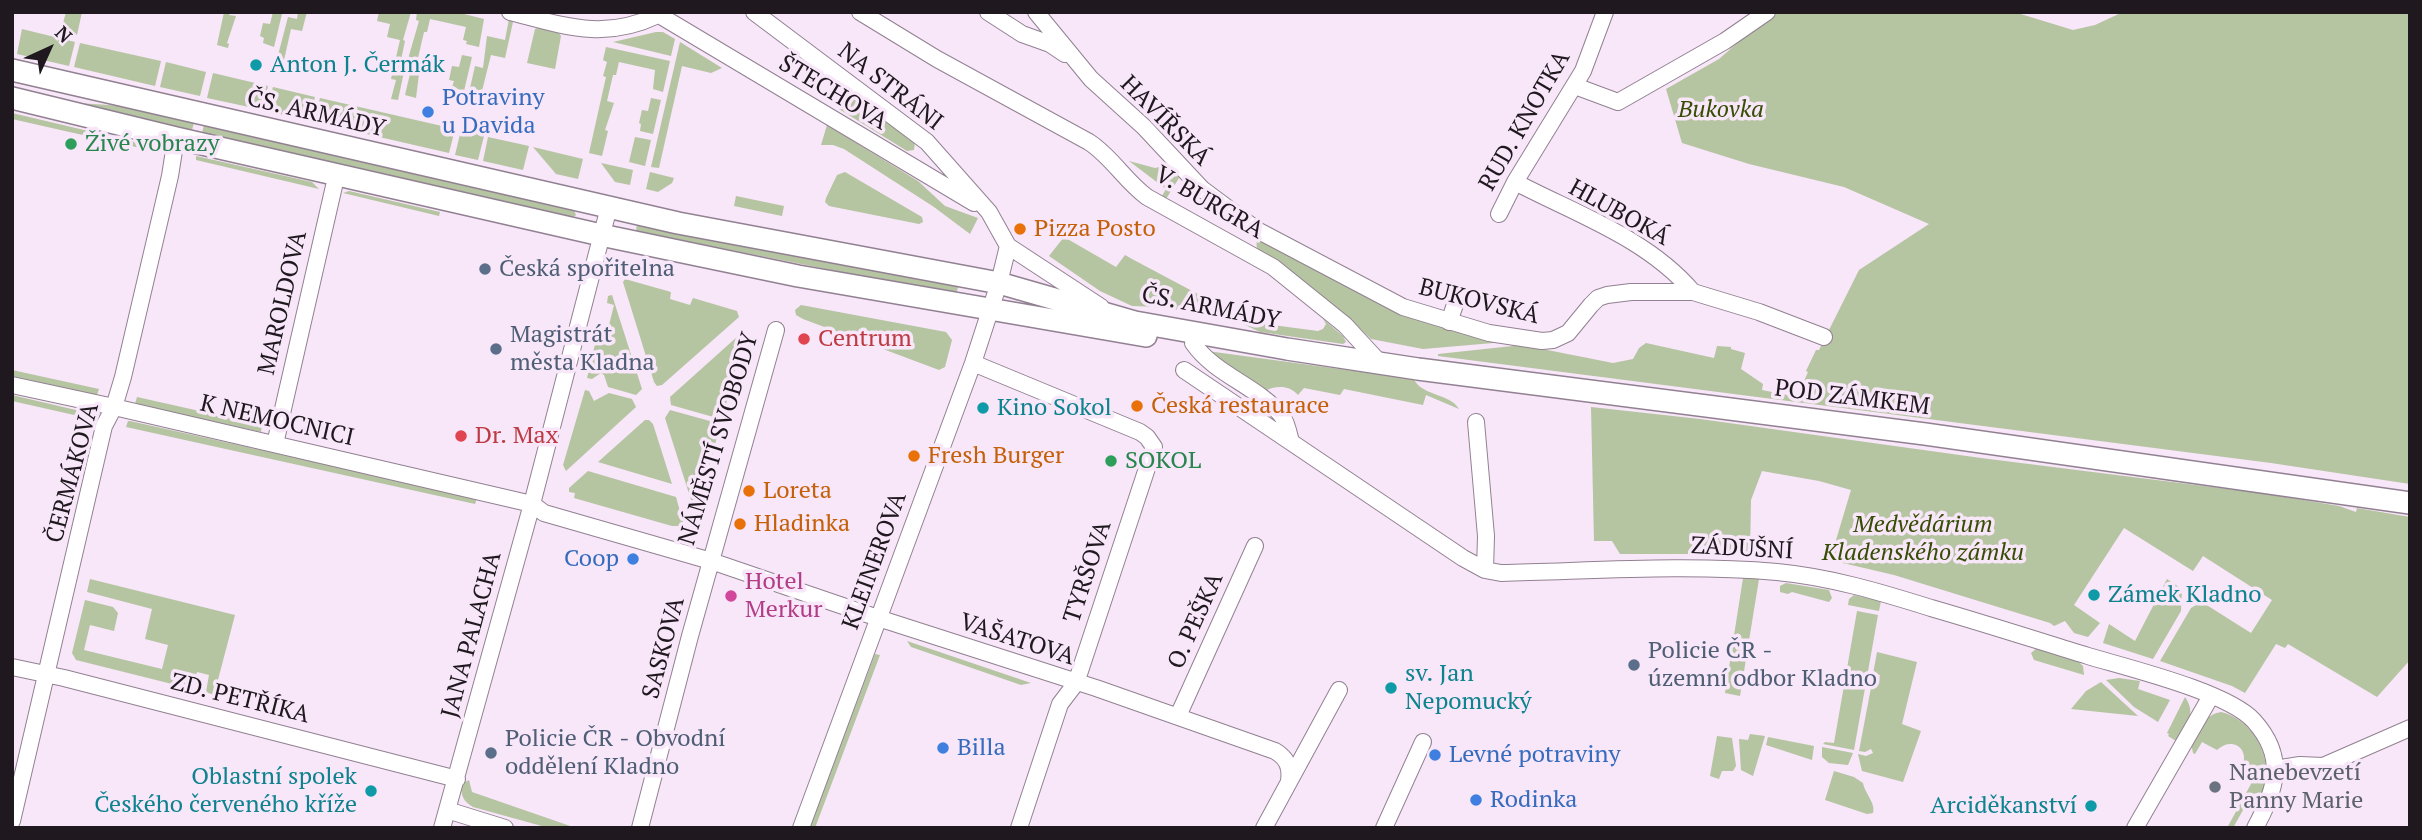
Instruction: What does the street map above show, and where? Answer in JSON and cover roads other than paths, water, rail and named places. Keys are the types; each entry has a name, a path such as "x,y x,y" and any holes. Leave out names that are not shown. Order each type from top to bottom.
{"main road":[{"name":"ČS. ARMÁDY","path":"12,70 678,223 999,284 1135,322 1287,349"},
{"name":"ČS. ARMÁDY","path":"12,98 176,138 798,276 1134,335 1193,343 1287,349"},
{"name":"POD ZÁMKEM","path":"1287,349 1925,434 2410,503"}],"street":[{"path":"510,12 594,31 630,26 656,13"},
{"name":"NA STRÁNI","path":"754,12 925,140 989,212 1008,246 1112,315"},
{"name":"V. BURGRA","path":"860,12 1097,148 1147,197 1273,267 1345,325 1380,363"},
{"path":"988,12 1022,34 1056,47 1082,68"},
{"name":"HAVÍŘSKÁ","path":"1037,12 1082,68 1111,99 1153,136 1202,189 1279,244"},
{"name":"RUD. KNOTKA","path":"1499,214 1515,182 1583,71 1605,12"},
{"path":"1575,86 1619,102 1725,41 1767,12"},
{"name":"ŠTECHOVA","path":"656,13 989,212"},
{"name":"ČERMÁKOVA","path":"12,821 104,426 114,407 170,176 176,138"},
{"name":"MAROLDOVA","path":"275,444 337,173"},
{"name":"HLUBOKÁ","path":"1515,182 1595,221 1652,255 1693,292"},
{"path":"532,504 609,207"},
{"name":"BUKOVSKÁ","path":"1279,244 1403,307 1448,322 1514,338 1553,340 1568,333 1598,298 1607,295 1631,292 1656,294 1670,291 1693,292 1759,312 1824,337"},
{"path":"990,310 1008,246"},
{"path":"1448,322 1459,293"},
{"name":"KLEINEROVA","path":"801,828 973,363 990,310"},
{"name":"NÁMĚSTÍ SVOBODY","path":"532,504 544,513 710,561 776,330"},
{"name":"ZÁDUŠNÍ","path":"1193,343 1202,356 1267,402 1283,418 1291,442"},
{"name":"TYRŠOVA","path":"973,363 1140,432 1154,447 1076,682 1060,704 1019,828"},
{"name":"ZÁDUŠNÍ","path":"1184,370 1406,521 1485,570 1501,573 1719,569 1776,572 1825,579 1892,596 2062,647 2235,706 2253,720 2266,737 2276,769"},
{"name":"K NEMOCNICI","path":"12,385 532,504"},
{"path":"1476,422 1486,537 1485,570"},
{"name":"JANA PALACHA","path":"442,828 532,504"},
{"name":"O. PEŠKA","path":"1178,716 1255,546"},
{"name":"VAŠATOVA","path":"710,561 1178,716 1275,751 1283,756 1288,764 1289,781"},
{"name":"SASKOVA","path":"640,828 710,561"},
{"name":"ZD. PETŘÍKA","path":"12,667 457,779"},
{"path":"1264,828 1339,690"},
{"path":"2135,828 2211,696"},
{"path":"2255,828 2273,792 2276,769 2300,765 2323,766 2410,728"},
{"path":"1384,828 1423,742"},
{"path":"447,810 504,828"}],"place":[{"name":"Anton J. Čermák","path":"256,65"},
{"name":"Potraviny u Davida","path":"428,112"},
{"name":"Živé vobrazy","path":"71,144"},
{"name":"Pizza Posto","path":"1020,229"},
{"name":"Česká spořitelna","path":"485,269"},
{"name":"Centrum","path":"804,339"},
{"name":"Magistrát města Kladna","path":"496,349"},
{"name":"Česká restaurace","path":"1137,406"},
{"name":"Kino Sokol","path":"983,408"},
{"name":"Dr. Max","path":"461,436"},
{"name":"Fresh Burger","path":"914,456"},
{"name":"SOKOL","path":"1111,461"},
{"name":"Loreta","path":"749,491"},
{"name":"Hladinka","path":"740,524"},
{"name":"Coop","path":"633,559"},
{"name":"Zámek Kladno","path":"2094,595"},
{"name":"Hotel Merkur","path":"731,596"},
{"name":"Policie ČR - územní odbor Kladno","path":"1634,665"},
{"name":"sv. Jan Nepomucký","path":"1391,688"},
{"name":"Billa","path":"943,748"},
{"name":"Policie ČR - Obvodní oddělení Kladno","path":"491,753"},
{"name":"Levné potraviny","path":"1435,755"},
{"name":"Nanebevzetí Panny Marie","path":"2215,787"},
{"name":"Oblastní spolek Českého červeného kříže","path":"371,791"},
{"name":"Rodinka","path":"1476,800"},
{"name":"Arciděkanství","path":"2091,806"}],"park label":[{"name":"Bukovka","path":"1721,110"},
{"name":"Medvědárium Kladenského zámku","path":"1923,539"}]}
